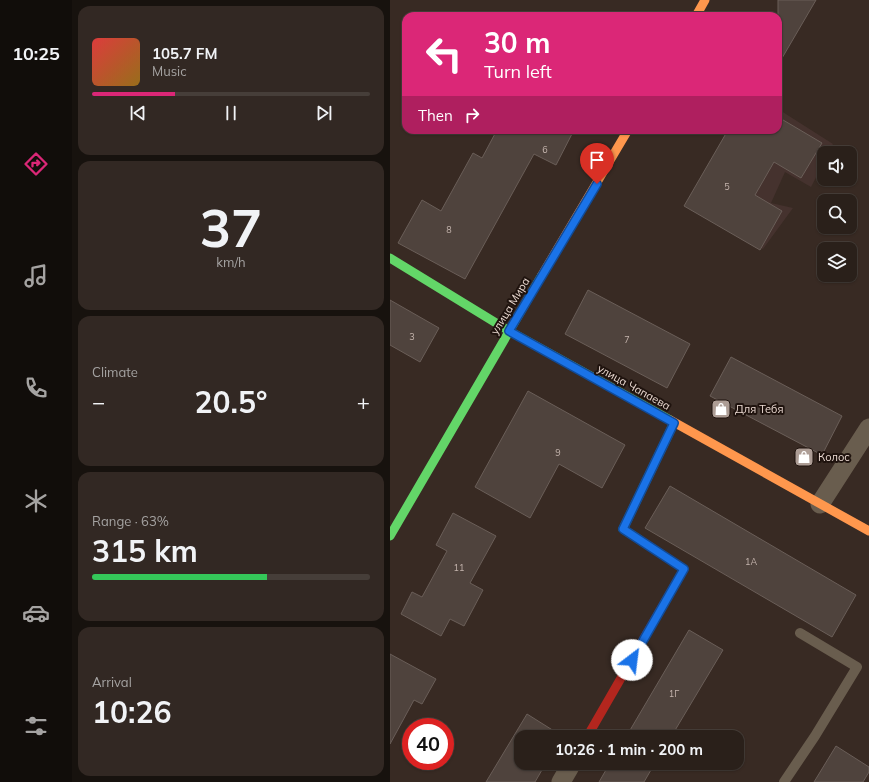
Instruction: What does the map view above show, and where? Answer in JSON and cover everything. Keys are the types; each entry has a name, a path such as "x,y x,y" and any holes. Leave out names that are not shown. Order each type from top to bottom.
{"street":[{"path":"698,12 705,0"},
{"name":"улица Мира","path":"390,536 626,134"},
{"name":"улица Чапаева","path":"390,258 509,331 869,531"},
{"path":"591,730 684,569 623,529 674,423"},
{"path":"820,504 869,428"},
{"path":"561,782 568,770"}],"lane":[{"path":"784,782 815,736 857,667 800,633"}],"shaded area":[{"path":"782,112 833,144 832,146 817,146 817,175 811,187 785,172 771,203 793,208 763,249 699,211 774,134 782,134"}],"building":[{"path":"778,0 816,0 782,58 782,12 778,12"},
{"path":"782,119 822,143 820,146 817,146 817,151 801,178 774,162 755,195 782,211 760,250 684,206 726,134 782,134"},
{"path":"495,134 572,134 556,165 534,154 465,279 398,243 422,200 441,211 473,153 482,158"},
{"path":"588,290 690,344 667,388 565,334"},
{"path":"390,300 439,328 420,362 390,345"},
{"path":"731,357 842,416 822,455 710,396"},
{"path":"528,391 625,445 602,488 559,464 530,518 475,487"},
{"path":"670,486 856,595 832,637 645,528"},
{"path":"453,513 496,536 470,583 483,590 464,626 450,619 441,636 401,614 412,592 422,597 447,551 436,545"},
{"path":"689,630 723,650 675,730 630,730"},
{"path":"390,654 436,679 422,704 414,700 404,718 402,718 402,722 390,744"},
{"path":"527,714 552,730 517,730"},
{"path":"514,736 514,770 542,770 535,782 486,782"},
{"path":"836,746 869,767 869,772 863,782 814,782"},
{"path":"606,770 651,770 644,782 599,782"}],"traffic: fast":[{"path":"390,258 509,331 670,420"},
{"path":"390,536 542,275"},
{"path":"640,540 623,529 674,423"}],"traffic: slow":[{"path":"698,12 705,0"},
{"path":"542,275 626,134"},
{"path":"670,420 869,531"}],"traffic: jam":[{"path":"591,730 684,569 640,540"}],"place":[{"name":"Для Тебя","path":"721,409"},
{"name":"Колос","path":"804,457"}],"route":[{"path":"597,184 509,331 674,423 623,529 684,569 632,660"}]}
